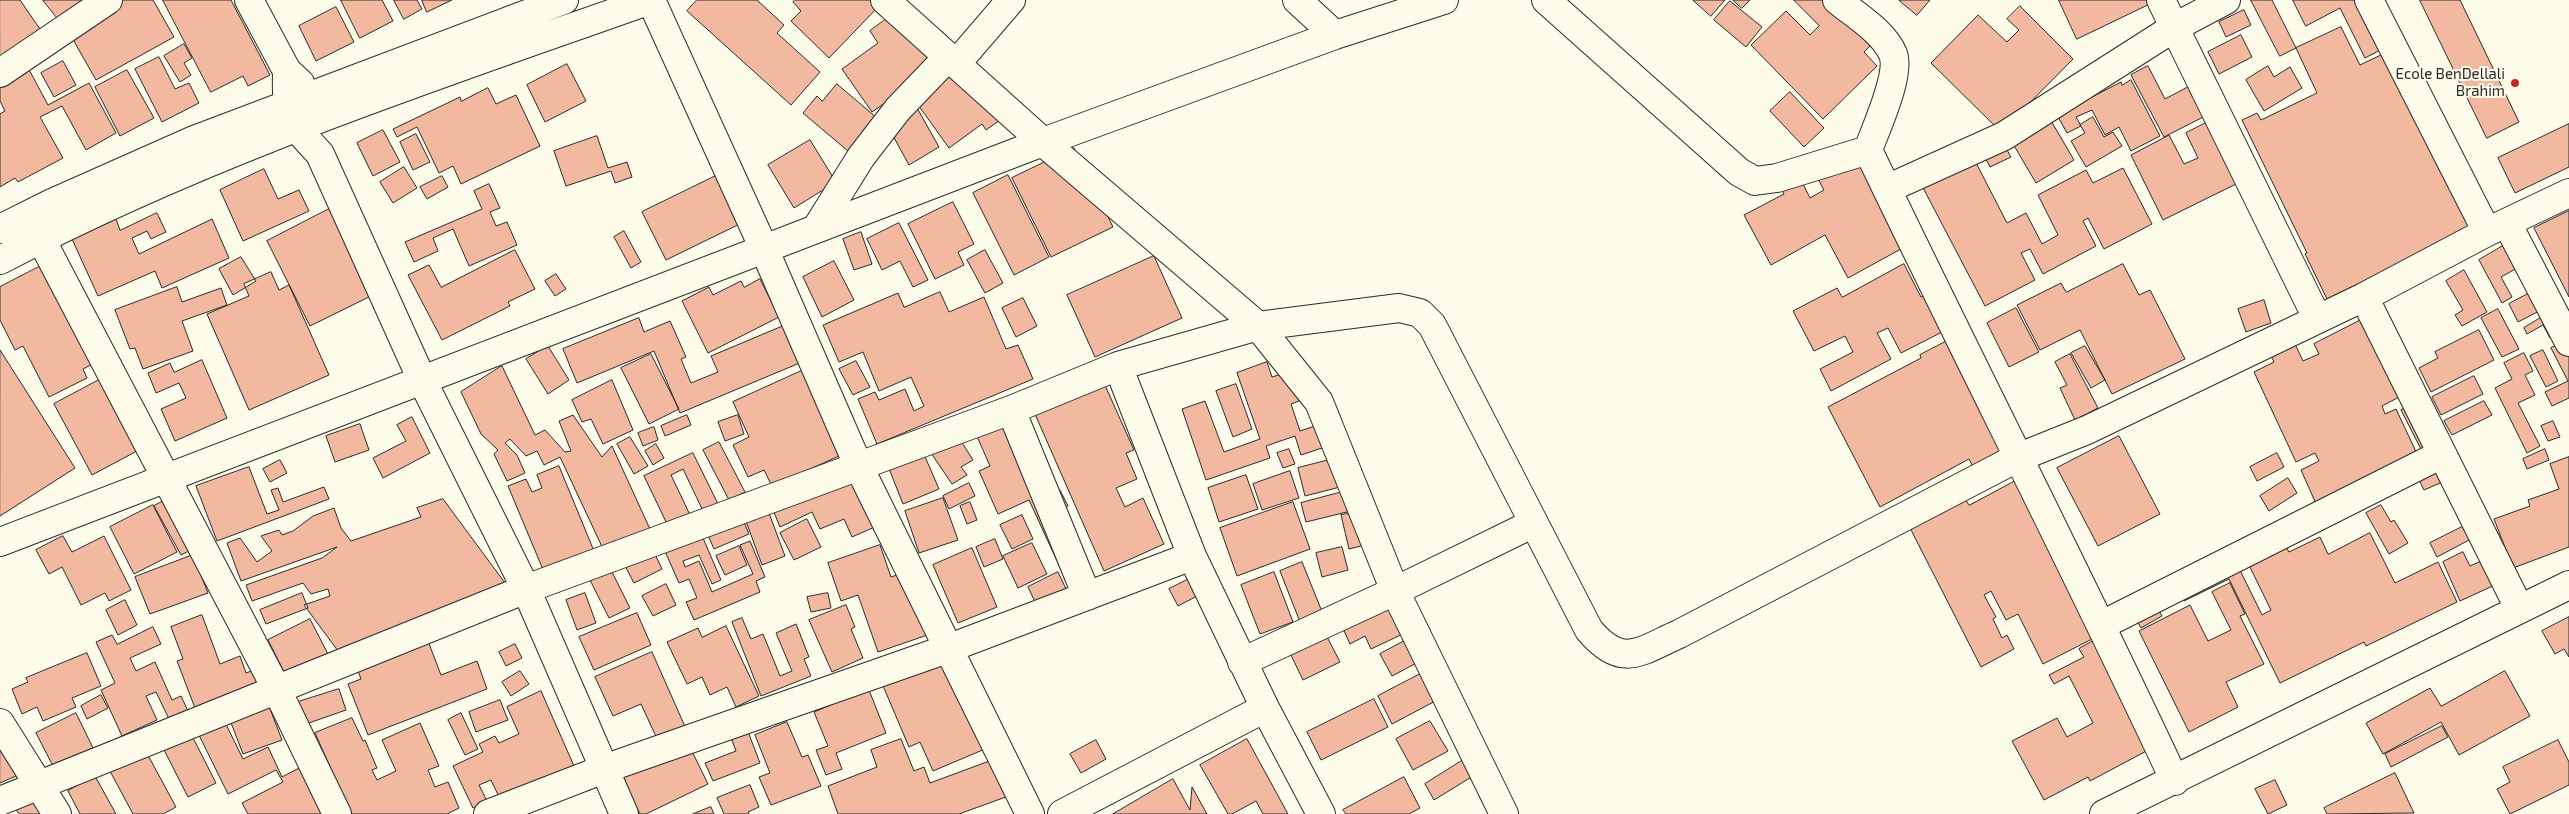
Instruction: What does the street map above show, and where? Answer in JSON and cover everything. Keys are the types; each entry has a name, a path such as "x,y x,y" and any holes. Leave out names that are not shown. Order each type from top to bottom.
{"street":[{"path":"0,73 108,0"},
{"path":"249,0 287,70 317,106 320,154"},
{"path":"0,229 52,203 185,144 291,116 564,0"},
{"path":"317,106 650,0 765,251 858,465 947,649 1030,814"},
{"path":"885,0 1043,142 1258,326 1319,402 1395,591 1504,814"},
{"path":"816,229 862,157 898,109 952,61 1011,0"},
{"path":"1297,0 1335,36"},
{"path":"0,542 166,477 765,251 816,229 1043,142 1335,36 1444,0"},
{"path":"1546,0 1739,172 1755,181 1777,178 1868,150"},
{"path":"1837,0 1881,37 1893,54 1895,72 1868,150 2017,458 2102,625 2175,781"},
{"path":"2161,0 2317,318"},
{"path":"1887,189 2004,136 2174,27 2226,0"},
{"path":"2369,0 2497,228 2569,342"},
{"path":"287,70 291,116 320,154 422,380 526,590 624,814"},
{"path":"0,260 41,238 168,180 291,116"},
{"path":"0,801 526,590 858,465 1011,410 1118,366 1258,326 1399,308 1420,313 1432,324 1589,630 1602,646 1620,654 1637,653 1679,634 2017,458 2087,430 2364,297 2569,193"},
{"path":"41,238 277,690 337,814"},
{"path":"2364,297 2519,608"},
{"path":"1118,366 1192,556 1242,662 1321,814"},
{"path":"1011,410 1086,596"},
{"path":"2102,625 2442,454"},
{"path":"1242,662 1395,591 1534,523"},
{"path":"488,814 604,769 947,649 1192,556"},
{"path":"2104,814 2175,781 2519,608 2569,585"},
{"path":"1062,814 1265,708"},
{"path":"0,723 57,814"}],"building":[{"path":"0,0 20,0 42,32 0,58"},
{"path":"43,0 85,0 59,20"},
{"path":"119,0 153,0 174,37 96,80 71,36"},
{"path":"163,0 231,0 270,75 248,86 243,76 211,92"},
{"path":"341,0 382,0 393,21 360,38"},
{"path":"394,0 417,0 422,9 404,19"},
{"path":"422,0 452,0 427,12"},
{"path":"697,0 757,0 784,25 777,33 820,72 791,105 687,11"},
{"path":"795,0 871,0 878,7 829,58 791,21 801,11 793,2"},
{"path":"1693,0 1725,0 1711,16"},
{"path":"1733,0 1750,0 1742,8"},
{"path":"1794,0 1826,0 1870,46 1864,52 1877,66 1823,119 1751,45 1786,11 1810,35 1819,26"},
{"path":"1899,0 1930,0 1917,15"},
{"path":"2059,0 2156,0 2156,1 2077,39"},
{"path":"2251,0 2272,0 2296,48 2280,56"},
{"path":"2293,0 2361,0 2386,47 2365,58 2340,8 2306,26"},
{"path":"2420,0 2460,0 2519,122 2487,138"},
{"path":"1730,1 1762,27 1746,47 1714,20"},
{"path":"2020,6 2073,59 2001,132 1931,63 1978,15 2007,42 2019,30 2007,19"},
{"path":"336,7 354,42 316,61 299,26"},
{"path":"903,7 943,62 872,112 842,69 878,43 870,31"},
{"path":"2244,10 2251,25 2226,37 2219,22"},
{"path":"2341,27 2360,65 2387,52 2472,228 2327,299 2305,254 2307,253 2242,120 2257,113 2261,120 2317,93 2296,48"},
{"path":"2241,35 2252,57 2219,74 2208,52"},
{"path":"184,44 192,58 184,63 191,75 180,82 164,56"},
{"path":"965,56 1007,115 986,130 982,124 949,148 911,95"},
{"path":"159,57 175,89 189,83 199,103 162,122 135,69"},
{"path":"63,61 76,85 54,97 41,73"},
{"path":"26,64 48,105 89,83 116,133 86,150 62,106 40,117 63,158 18,182 15,178 0,187 0,114 5,111 0,101 0,87"},
{"path":"567,64 586,101 545,122 527,85"},
{"path":"2148,66 2165,99 2199,81 2215,111 2164,137 2131,75"},
{"path":"2268,66 2274,77 2290,67 2302,88 2264,111 2246,80"},
{"path":"127,70 154,118 120,136 95,87"},
{"path":"2131,80 2160,136 2131,151 2119,127 2105,135 2092,110 2076,117 2081,126 2067,133 2057,115 2121,82 2122,85"},
{"path":"837,84 877,118 849,152 803,113 817,96 822,101"},
{"path":"488,88 496,104 516,95 540,146 461,184 453,166 439,173 417,127 397,137 393,129 460,97 461,101"},
{"path":"1790,92 1824,128 1804,147 1770,111"},
{"path":"916,106 939,147 909,165 886,123"},
{"path":"2047,114 2074,160 2036,183 2009,137"},
{"path":"2093,117 2104,137 2113,132 2122,146 2086,167 2071,141 2085,133 2080,125"},
{"path":"2208,122 2236,184 2163,220 2131,155 2169,135 2184,164 2198,158 2186,133"},
{"path":"2569,124 2569,167 2515,193 2498,158"},
{"path":"383,130 400,162 373,176 357,143"},
{"path":"416,134 430,162 413,170 400,142"},
{"path":"597,136 608,168 627,162 632,177 615,183 611,171 566,186 554,151"},
{"path":"810,140 836,182 794,208 768,165"},
{"path":"2003,143 2011,157 1990,167 1983,153"},
{"path":"1074,148 1113,227 1051,257 1012,178"},
{"path":"1862,155 1910,244 1848,278 1825,235 1771,265 1744,215 1784,194 1782,190 1801,180 1810,198 1824,190 1818,179"},
{"path":"1972,155 2007,223 2026,213 2042,244 2058,235 2038,195 2086,170 2093,183 2123,168 2152,224 2104,249 2088,218 2083,221 2096,246 2043,274 2030,249 2021,253 2035,280 1985,306 1920,182"},
{"path":"404,167 417,188 393,203 380,182"},
{"path":"264,169 278,199 299,190 309,211 243,241 220,190"},
{"path":"730,169 754,217 666,260 642,212"},
{"path":"1008,175 1049,257 1014,275 973,193"},
{"path":"442,176 448,187 427,199 420,187"},
{"path":"489,184 500,208 490,212 496,226 507,222 517,245 469,266 453,229 433,238 438,251 414,262 405,242 482,209 474,191"},
{"path":"953,202 974,244 958,252 964,265 935,279 908,224"},
{"path":"331,208 375,294 310,326 267,241"},
{"path":"2569,211 2569,297 2534,228"},
{"path":"157,213 166,232 151,239 147,231 132,238 139,254 212,219 229,258 162,288 155,271 98,296 72,239 116,219 120,230"},
{"path":"899,223 928,280 913,287 900,261 882,270 867,239"},
{"path":"624,231 641,262 631,268 614,237"},
{"path":"861,232 872,264 854,270 843,239"},
{"path":"2513,240 2519,267 2501,277 2512,297 2502,303 2479,260"},
{"path":"515,250 535,289 508,302 510,306 442,340 408,275 429,265 441,287"},
{"path":"985,250 1003,283 985,293 967,260"},
{"path":"1154,256 1182,318 1095,357 1067,295"},
{"path":"58,257 108,356 83,369 87,378 49,397 23,346 15,350 0,320 0,287"},
{"path":"241,257 256,281 233,295 219,269"},
{"path":"834,261 854,300 822,317 803,277"},
{"path":"1904,264 1921,297 1925,295 1944,331 1901,353 1888,328 1877,333 1891,359 1831,391 1820,369 1853,352 1845,336 1814,351 1793,311 1837,288 1842,297"},
{"path":"2123,264 2139,295 2150,290 2185,359 2112,394 2080,330 2040,350 2017,305 2061,283 2066,292"},
{"path":"2464,270 2487,312 2462,326 2455,315 2463,310 2446,281"},
{"path":"271,272 279,290 289,285 329,375 249,410 207,314 249,296 244,284"},
{"path":"556,274 566,289 555,296 545,281"},
{"path":"760,279 779,317 708,353 682,301 709,287 713,295 741,281 744,287"},
{"path":"177,287 182,302 221,288 227,305 182,321 193,351 143,369 135,348 130,349 115,310"},
{"path":"2539,288 2549,306 2518,322 2509,304"},
{"path":"940,292 949,312 984,297 1006,349 1018,345 1033,379 877,444 858,399 875,392 879,400 905,389 914,411 924,406 911,377 879,391 863,352 839,362 823,325 898,293 904,307"},
{"path":"1023,298 1037,326 1016,337 1002,308"},
{"path":"2264,300 2271,323 2246,332 2238,309"},
{"path":"2016,308 2039,352 2009,367 1987,323"},
{"path":"2498,309 2519,349 2502,357 2481,318"},
{"path":"2549,313 2560,332 2550,338 2543,325 2527,334 2524,328"},
{"path":"2367,317 2403,395 2382,406 2385,414 2396,409 2419,458 2317,506 2301,470 2319,461 2315,453 2296,462 2254,372 2274,362 2271,356 2295,344 2303,361 2319,354 2314,344"},
{"path":"639,318 644,332 670,321 686,357 681,359 691,383 718,372 711,356 799,319 814,357 680,413 654,351 577,383 563,349"},
{"path":"2479,330 2494,360 2431,392 2419,368 2438,358 2435,352"},
{"path":"1953,338 2011,447 1973,467 1969,459 1880,507 1828,407 1921,358 1920,355"},
{"path":"2566,341 2569,346 2569,398 2552,406 2545,392 2568,381 2551,348"},
{"path":"548,346 569,380 548,394 526,359"},
{"path":"2085,346 2105,380 2091,388 2071,353"},
{"path":"0,350 75,468 0,516"},
{"path":"2543,350 2558,381 2546,387 2530,356"},
{"path":"2524,353 2533,371 2525,375 2535,395 2518,403 2540,446 2527,453 2495,388 2512,379 2504,363"},
{"path":"651,354 679,409 649,424 621,368"},
{"path":"2070,354 2098,408 2075,420 2060,388 2067,385 2055,362"},
{"path":"202,360 227,418 175,441 161,409 186,398 179,383 156,393 148,373 170,363 174,372"},
{"path":"856,361 870,387 853,395 839,369"},
{"path":"1267,362 1272,377 1288,372 1299,401 1291,404 1300,431 1321,424 1328,446 1301,455 1295,436 1266,446 1270,458 1206,480 1182,409 1205,401 1224,452 1260,439 1237,373"},
{"path":"819,363 857,448 772,486 764,470 748,477 733,445 749,437 733,402"},
{"path":"502,366 535,435 545,430 565,452 571,451 559,421 573,415 602,457 612,446 650,529 604,551 560,457 544,465 537,451 526,456 510,439 505,443 517,455 525,473 507,481 494,454 498,450 481,434 461,392"},
{"path":"114,372 152,443 92,475 54,404"},
{"path":"1100,374 1134,450 1126,453 1137,479 1116,488 1125,507 1143,498 1164,544 1104,571 1031,405"},
{"path":"2474,376 2483,394 2441,415 2432,397"},
{"path":"612,380 633,430 603,444 591,419 582,422 572,400"},
{"path":"1236,384 1252,429 1233,437 1216,391"},
{"path":"2484,401 2492,415 2452,435 2444,421"},
{"path":"2412,405 2434,450 2424,455 2401,410"},
{"path":"687,415 691,425 665,436 661,426"},
{"path":"738,415 744,434 725,441 718,422"},
{"path":"1017,415 1053,494 1060,490 1068,506 1059,510 1069,587 1029,500 998,514 979,471 990,466 976,434"},
{"path":"412,417 430,453 383,478 373,458 406,441 397,425"},
{"path":"2553,421 2560,437 2548,441 2541,426"},
{"path":"360,424 369,450 335,462 326,436"},
{"path":"654,427 658,440 643,446 638,433"},
{"path":"956,433 973,460 961,467 967,475 952,484 929,450"},
{"path":"2119,436 2160,514 2098,546 2057,468"},
{"path":"630,437 648,466 634,474 617,444"},
{"path":"719,442 745,492 729,500 703,450"},
{"path":"656,444 664,458 653,465 645,451"},
{"path":"1289,449 1295,464 1283,468 1277,453"},
{"path":"2545,449 2549,460 2527,469 2523,459"},
{"path":"923,452 939,489 903,504 888,466"},
{"path":"693,453 719,506 704,513 683,469 671,475 691,517 669,528 644,476"},
{"path":"2277,453 2284,467 2257,481 2250,467"},
{"path":"2569,457 2569,547 2513,568 2494,519 2530,506 2528,500 2559,489 2550,464"},
{"path":"1337,458 1344,486 1305,496 1298,468"},
{"path":"280,460 287,473 270,482 263,469"},
{"path":"868,462 893,519 852,537 844,519 820,529 812,512 780,527 771,505"},
{"path":"2440,465 2447,480 2424,490 2416,474"},
{"path":"559,466 594,551 544,572 508,486 526,479 532,492 542,488 537,475"},
{"path":"249,467 267,514 279,510 271,490 278,488 283,502 324,487 329,499 217,541 196,486"},
{"path":"1290,471 1299,498 1262,510 1253,484"},
{"path":"1246,475 1258,509 1219,522 1208,488"},
{"path":"2288,478 2297,493 2269,511 2260,496"},
{"path":"2019,479 2098,636 2043,664 2018,614 2006,620 1991,591 1984,595 1996,617 1993,619 2002,638 2007,635 2014,649 1981,667 1909,526 1963,496 1969,505"},
{"path":"969,483 975,496 949,509 943,496"},
{"path":"1350,490 1355,510 1306,522 1301,503"},
{"path":"173,496 191,550 181,555 154,506"},
{"path":"943,498 958,540 919,553 905,511"},
{"path":"443,499 511,591 338,651 304,605 330,596 328,589 311,594 303,583 252,601 246,585 322,558 337,547 241,581 227,543 240,538 257,562 272,551 261,536 279,530 282,535 293,531 313,516 334,508 341,528 351,541 421,517 417,508"},
{"path":"970,502 977,520 967,524 960,506"},
{"path":"1293,502 1310,549 1237,576 1220,528"},
{"path":"153,505 177,552 134,574 110,527"},
{"path":"766,505 785,556 762,565 743,513"},
{"path":"2381,505 2391,522 2394,520 2408,543 2389,554 2366,513"},
{"path":"1357,512 1365,545 1349,549 1341,515"},
{"path":"740,513 749,534 714,549 705,528"},
{"path":"1022,515 1033,539 1012,549 1000,525"},
{"path":"807,519 821,547 794,560 780,533"},
{"path":"2464,526 2471,539 2437,557 2430,543"},
{"path":"2370,533 2395,583 2438,562 2457,602 2366,646 2364,642 2280,683 2229,579 2184,601 2178,589 2235,560 2262,615 2271,610 2247,561 2284,543 2289,552 2320,537 2328,554"},
{"path":"63,536 72,552 104,536 131,590 109,601 105,593 81,605 62,567 49,574 36,550"},
{"path":"703,538 721,580 712,584 699,555 683,561 685,567 699,561 712,592 753,574 740,545 750,541 765,577 756,581 760,592 694,620 686,602 697,598 689,579 679,583 664,549"},
{"path":"995,539 1003,559 984,567 976,547"},
{"path":"1032,543 1047,574 1018,588 1003,556"},
{"path":"880,545 891,577 917,568 939,631 878,652 858,595 841,601 828,563"},
{"path":"739,546 747,565 725,575 716,556"},
{"path":"1342,547 1348,570 1322,577 1316,553"},
{"path":"972,548 997,607 958,623 933,565"},
{"path":"653,550 662,569 634,583 624,564"},
{"path":"2463,552 2470,566 2488,558 2499,583 2460,601 2443,562"},
{"path":"193,555 208,593 150,614 135,577"},
{"path":"1302,562 1323,614 1300,622 1280,571"},
{"path":"611,570 630,608 609,618 590,580"},
{"path":"1058,572 1067,591 1037,606 1028,587"},
{"path":"1274,572 1293,622 1260,634 1241,585"},
{"path":"1189,579 1197,596 1178,606 1169,589"},
{"path":"2230,583 2245,614 2240,616 2264,664 2226,682 2238,707 2189,732 2139,631 2190,605 2208,641 2231,630 2212,592"},
{"path":"666,584 676,605 653,616 642,596"},
{"path":"302,593 308,608 266,624 260,610"},
{"path":"585,593 596,623 577,630 566,600"},
{"path":"828,593 831,608 811,612 807,597"},
{"path":"1390,598 1407,632 1371,649 1365,636 1350,644 1340,622"},
{"path":"125,600 137,625 118,635 106,610"},
{"path":"2154,601 2162,616 2141,628 2133,614"},
{"path":"846,605 855,627 851,629 863,658 832,672 809,620"},
{"path":"637,613 651,645 594,670 579,637"},
{"path":"202,615 220,664 240,656 246,673 259,668 264,683 195,708 177,661 183,659 171,627"},
{"path":"2569,617 2569,657 2564,649 2555,654 2542,631"},
{"path":"742,618 751,639 763,634 780,676 792,671 776,633 796,624 809,657 804,659 811,676 761,696 732,622"},
{"path":"310,619 328,654 286,676 268,640"},
{"path":"726,626 759,696 736,707 727,687 710,695 702,677 687,684 667,642 698,628 702,637"},
{"path":"153,627 161,644 130,658 136,671 155,662 172,700 181,696 188,711 169,719 156,692 146,696 157,720 122,736 101,690 115,683 96,642 112,635 117,644"},
{"path":"1324,631 1340,662 1303,680 1288,649"},
{"path":"1412,637 1424,659 1392,676 1380,654"},
{"path":"2095,640 2152,748 2090,781 2088,777 2044,800 2012,741 2057,718 2067,737 2093,723 2069,676 2054,684 2049,675 2084,657 2079,649"},
{"path":"428,641 441,675 477,661 487,689 368,735 348,684 361,679 357,668"},
{"path":"515,644 522,658 506,666 499,652"},
{"path":"652,652 687,731 659,743 641,704 613,716 595,677"},
{"path":"87,653 101,686 72,698 76,707 43,721 37,707 22,714 12,689 28,682 26,678"},
{"path":"946,653 992,746 933,771 920,742 909,747 881,681"},
{"path":"520,671 529,684 511,696 502,682"},
{"path":"1426,671 1441,698 1392,724 1378,696"},
{"path":"2505,671 2530,716 2459,755 2441,722 2383,754 2366,723 2430,688 2441,706"},
{"path":"867,685 886,733 836,753 842,769 826,775 816,750 828,746 814,712 833,704 831,700"},
{"path":"339,689 346,710 306,724 298,702"},
{"path":"541,691 574,766 500,799 491,780 479,785 487,801 473,808 453,766 483,752 479,744 495,736 499,743 519,734 507,707"},
{"path":"101,695 108,708 87,719 81,706"},
{"path":"1374,699 1388,727 1321,760 1307,732"},
{"path":"500,700 508,720 476,732 469,712"},
{"path":"267,701 282,740 243,754 228,715"},
{"path":"220,712 243,759 268,747 282,777 303,766 327,814 248,814 242,803 283,782 276,770 228,794 194,725"},
{"path":"76,713 93,748 54,768 36,733"},
{"path":"461,713 478,749 465,755 448,720"},
{"path":"352,718 363,741 365,740 377,768 372,770 377,780 396,771 382,740 420,723 439,766 428,770 435,787 448,782 459,808 447,814 351,814 315,733"},
{"path":"0,720 34,768 0,783"},
{"path":"1430,721 1448,751 1413,770 1396,739"},
{"path":"787,722 802,757 808,755 821,786 771,805 759,777 770,773 755,735"},
{"path":"187,726 216,783 188,797 159,740"},
{"path":"2442,726 2448,737 2391,767 2385,754"},
{"path":"747,729 760,763 713,781 705,763 736,751 730,735"},
{"path":"686,739 708,784 646,814 640,814 619,772"},
{"path":"901,739 914,771 924,767 930,783 1000,757 1014,794 959,814 838,814 828,786 877,767 871,750"},
{"path":"1247,739 1288,814 1263,814 1256,801 1232,814 1228,814 1200,765"},
{"path":"1096,740 1106,759 1081,773 1070,754"},
{"path":"2558,740 2569,762 2569,785 2510,814 2497,789 2510,782 2503,767"},
{"path":"143,746 176,807 163,814 133,814 104,760"},
{"path":"1468,757 1478,773 1434,800 1425,784"},
{"path":"2395,773 2414,813 2327,814 2324,808"},
{"path":"95,776 116,814 80,814 68,791"},
{"path":"1404,777 1420,808 1409,814 1346,814 1343,810"},
{"path":"1173,779 1190,810 1192,787 1207,814 1113,814"},
{"path":"2275,780 2287,805 2268,814 2255,789"},
{"path":"49,781 68,814 19,814 12,803"},
{"path":"750,785 759,807 748,812 749,814 724,814 717,798"},
{"path":"711,807 714,814 693,814"}],"place":[{"name":"Ecole BenDellali Brahim","path":"2515,83"}]}
